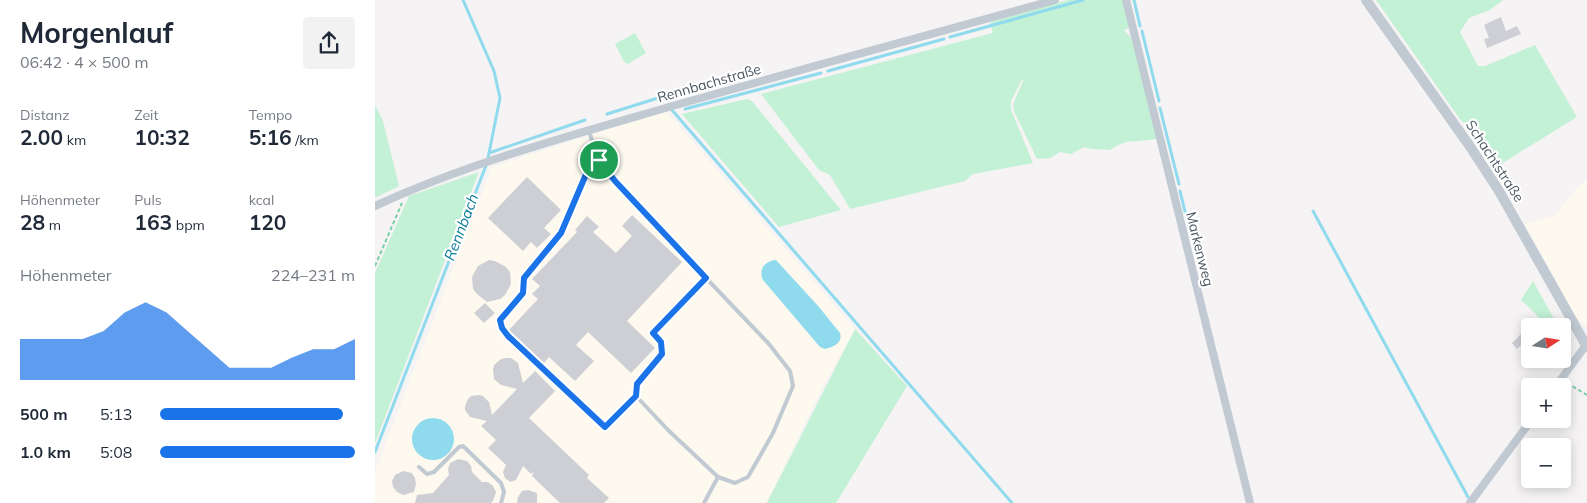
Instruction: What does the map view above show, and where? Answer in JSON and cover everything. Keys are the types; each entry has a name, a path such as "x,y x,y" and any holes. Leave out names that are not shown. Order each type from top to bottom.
{"street":[{"name":"Rennbachstraße","path":"375,206 406,191 469,168 589,130 1055,0"},
{"name":"Markenweg","path":"1126,0 1251,503"},
{"name":"Schachtstraße","path":"1366,0 1469,145 1499,191 1586,346"},
{"path":"1562,378 1586,346"},
{"path":"1470,503 1526,428"}],"lane":[{"path":"589,130 591,141 599,160 615,181 774,351 791,372 793,386 773,433 748,478 735,483 718,477 668,430 636,396"},
{"path":"599,160 587,172 561,233 524,278 523,293 502,316 501,324 508,336 605,427 636,396 637,384 662,354 661,342 653,333 706,278"},
{"path":"419,467 427,474 430,474 459,447 463,446 501,483 504,492 501,503"},
{"path":"704,503 718,477"}],"path":[{"path":"375,266 406,191"},
{"path":"1571,385 1587,395"}],"shaded area":[{"path":"666,111 855,329 823,386 766,503 375,503 375,471 492,167"},
{"path":"1587,179 1587,327 1577,318 1525,224 1554,216"}],"green space":[{"path":"1068,0 1124,0 1131,27 1124,30 1132,39 1157,139 1127,142 1110,150 1084,147 1071,154 1060,152 1050,158 1037,159 1014,111 1013,104 1024,79 1021,81 1011,101 1011,110 1033,163 973,174 965,181 850,209 830,175 819,170 761,94 993,33 990,22"},
{"path":"1376,0 1503,0 1490,10 1469,18 1460,32 1478,66 1485,66 1535,45 1577,117 1501,164 1460,119"},
{"path":"635,33 646,53 628,64 624,62 615,44"},
{"path":"747,99 752,101 841,210 779,227 682,114"},
{"path":"375,105 383,121 399,186 375,198"},
{"path":"479,172 375,443 375,273 409,196"},
{"path":"1533,281 1554,318 1539,318 1521,300"},
{"path":"855,329 907,386 836,503 767,503"}],"water":[{"path":"776,260 840,333 841,336 837,344 825,349 820,347 763,280 761,272 763,266"},
{"path":"437,418 445,421 451,427 454,439 451,451 445,457 429,460 421,457 415,451 412,435 415,427 421,421"}],"building":[{"path":"1501,17 1506,31 1517,26 1521,34 1487,48 1484,39 1489,38 1484,25"},
{"path":"527,177 561,210 544,228 551,234 537,248 531,242 523,251 488,218"},
{"path":"632,215 682,262 627,321 655,348 631,373 588,332 576,345 594,361 575,381 549,357 544,363 509,330 538,299 532,294 540,286 532,279 577,232 575,230 587,216 599,227 593,232 616,253 632,236 622,226"},
{"path":"489,260 506,267 510,272 511,284 505,295 500,299 487,302 473,289 472,277 478,266"},
{"path":"485,303 495,313 484,323 474,313"},
{"path":"1521,334 1521,345 1517,349 1512,343"},
{"path":"511,358 518,363 523,383 535,371 555,391 529,418 589,475 587,478 609,498 604,503 560,503 532,476 534,472 531,474 523,466 516,480 510,482 505,478 503,472 506,465 488,448 496,440 481,426 487,421 470,417 465,410 465,406 471,396 483,396 489,402 492,415 517,389 501,385 494,379 494,365 501,359"},
{"path":"458,459 467,461 471,466 472,472 482,482 488,482 493,486 496,492 493,501 491,503 415,503 417,495 433,493 449,475 450,463"},
{"path":"403,471 412,473 416,484 414,492 403,495 393,487 392,481 395,475"},
{"path":"528,490 537,493 537,503 517,503 522,491"}],"waterway":[{"name":"Rennbach","path":"375,452 487,163 500,98 494,71 463,0"},
{"path":"950,37 1083,0"},
{"path":"1134,0 1140,26"},
{"path":"1142,31 1159,101"},
{"path":"828,71 944,39"},
{"path":"685,109 821,73"},
{"path":"607,114 658,98 662,100"},
{"path":"1160,108 1179,184"},
{"path":"672,110 1012,503"},
{"path":"489,153 585,120"},
{"path":"1180,191 1191,236"},
{"path":"1313,211 1468,497"}],"route":[{"path":"599,160 615,181 706,278 653,333 661,342 662,354 637,384 636,396 605,427 504,332 500,320 523,293 524,278 549,250 561,233 575,204 583,178 599,160"}]}
